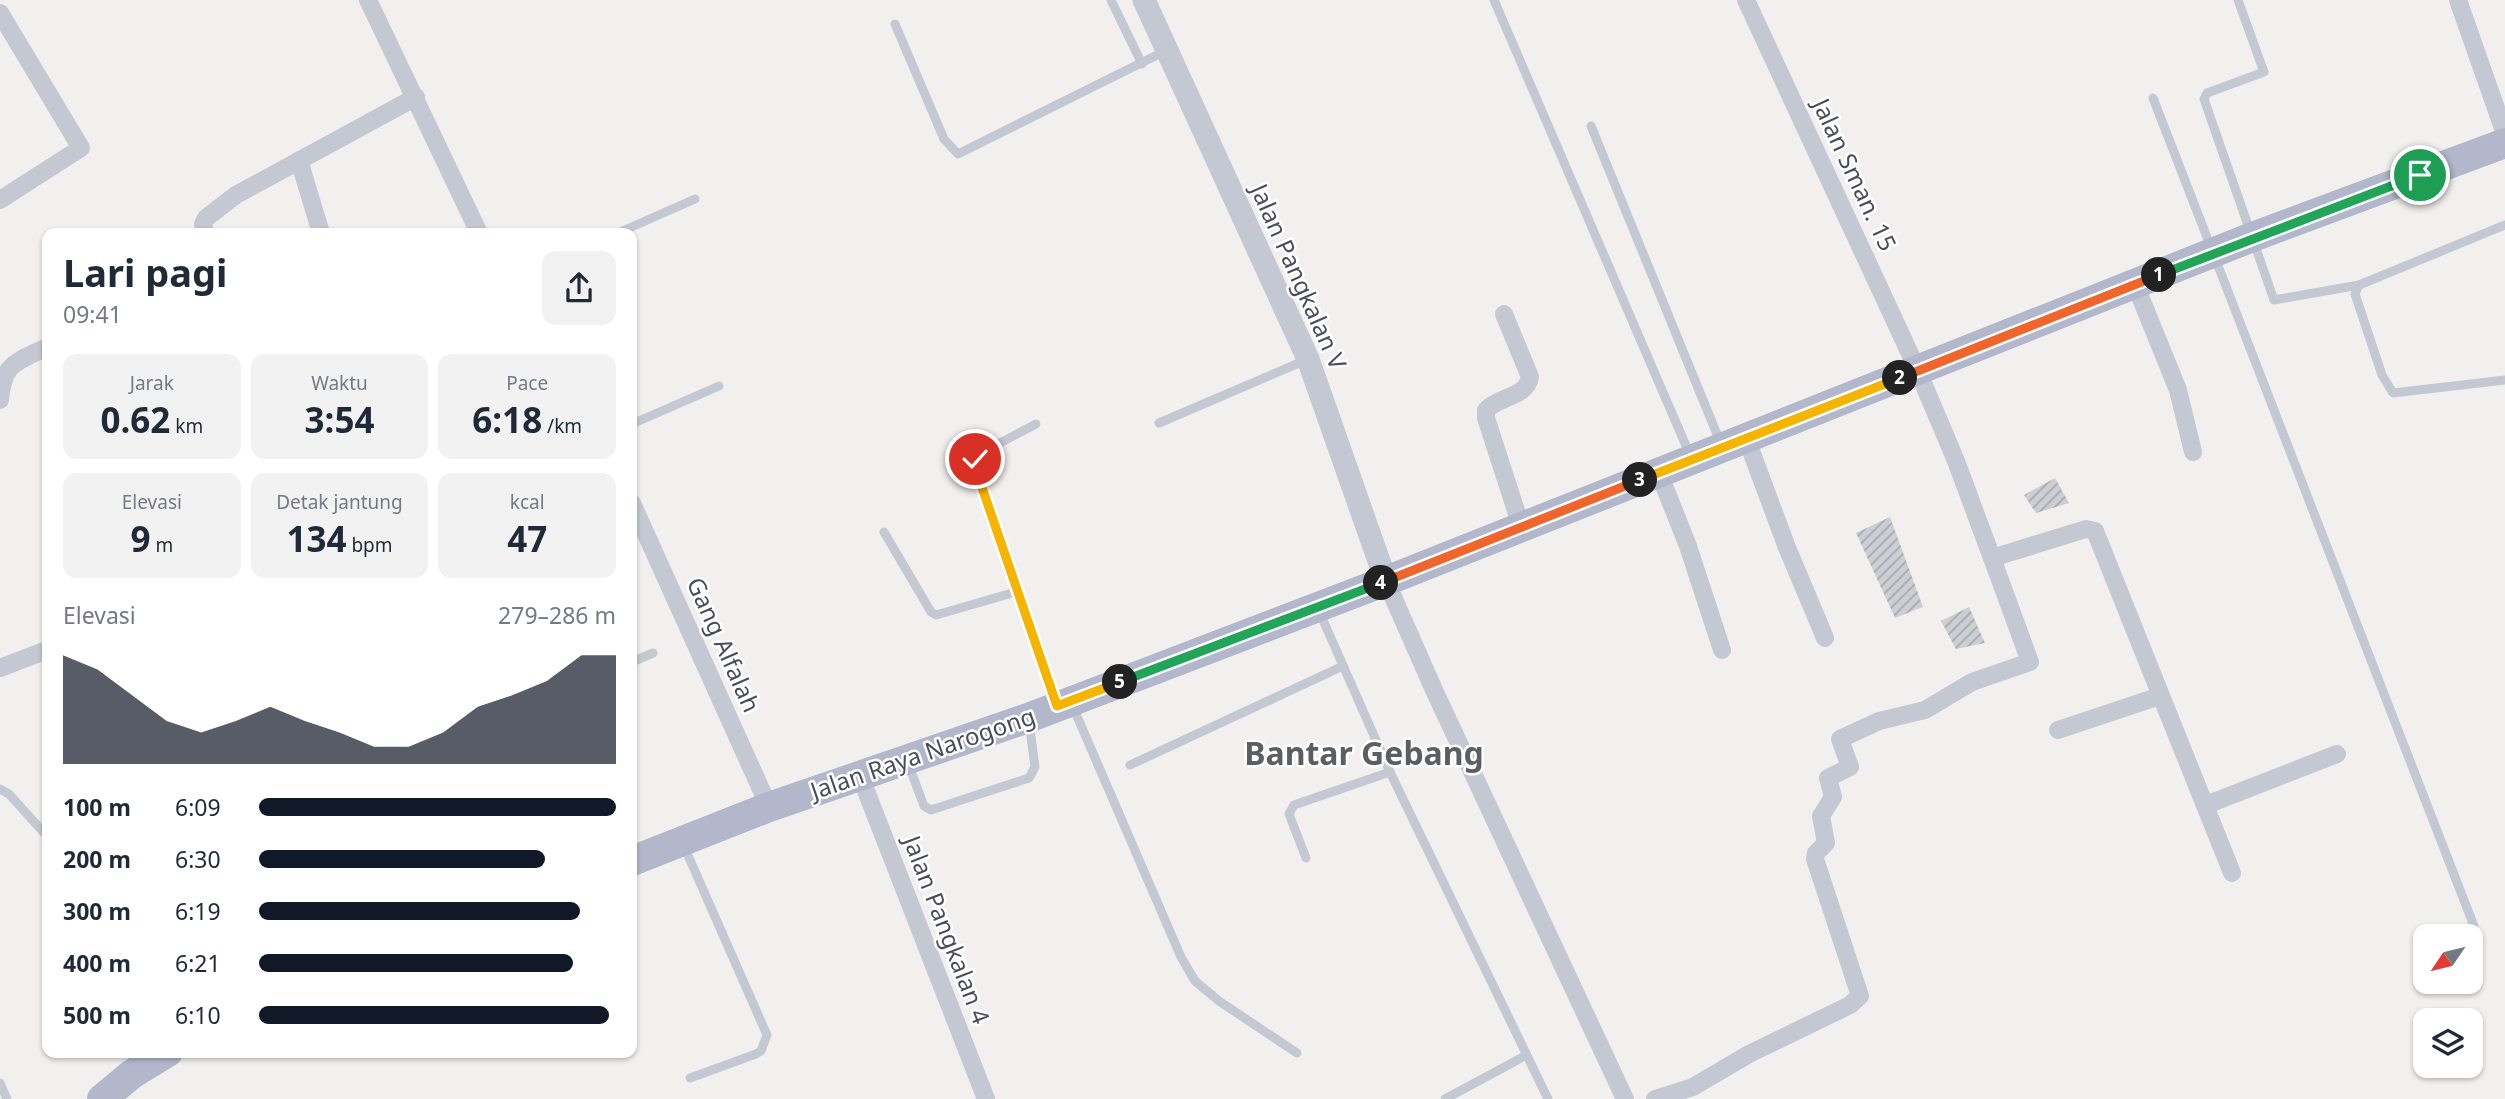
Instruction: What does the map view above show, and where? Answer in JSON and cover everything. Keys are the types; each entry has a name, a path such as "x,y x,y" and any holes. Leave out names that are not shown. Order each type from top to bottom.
{"main road":[{"name":"Jalan Raya Narogong","path":"637,859 769,807 861,778 1028,718 1386,581 2250,238 2505,143"},
{"path":"102,1099 132,1074 158,1058"}],"street":[{"path":"368,0 477,228"},
{"name":"Jalan Pangkalan V","path":"1144,0 1308,359 1386,581"},
{"name":"Jalan Sman. 15","path":"1655,1099 1693,1087 1749,1054 1850,1005 1860,996 1815,859 1816,853 1826,843 1821,816 1833,797 1828,778 1850,767 1840,739 1879,721 1925,710 1972,682 2030,662 1956,461 1918,371 1746,0"},
{"path":"2458,0 2505,134"},
{"path":"0,13 7,41 81,148 0,200"},
{"path":"204,228 206,218 236,195 416,97"},
{"path":"299,160 319,228"},
{"path":"2135,284 2178,390 2193,452"},
{"path":"1504,314 1530,376 1525,389 1491,405 1486,410 1486,418 1521,526"},
{"path":"0,400 4,373 16,362 42,349"},
{"path":"1735,444 1786,545 1825,638"},
{"path":"1659,473 1688,547 1722,650"},
{"name":"Gang Alfalah","path":"637,514 769,807"},
{"path":"1992,558 2092,528 2232,873"},
{"path":"1386,581 1625,1099"},
{"path":"0,667 42,652"},
{"path":"2058,730 2160,696"},
{"path":"2206,805 2337,754"},
{"name":"Jalan Pangkalan 4","path":"861,778 986,1099"}],"lane":[{"path":"1111,0 1142,64"},
{"path":"1494,0 1693,460"},
{"path":"2238,0 2264,72 2207,93 2204,99 2250,238 2274,300 2359,285 2505,225"},
{"path":"895,24 944,139 958,153 1168,50"},
{"path":"2152,98 2215,252 2473,924"},
{"path":"1591,126 1735,444"},
{"path":"630,228 695,200"},
{"path":"2359,285 2356,293 2382,375 2393,393 2505,380"},
{"path":"1159,423 1308,359"},
{"path":"637,422 719,386"},
{"path":"1036,424 979,454 974,464 1019,591 1064,704 1181,957 1195,981 1219,1001 1297,1053"},
{"path":"884,532 936,615 1019,591"},
{"path":"1317,607 1390,772 1548,1099"},
{"path":"637,660 653,653"},
{"path":"1130,765 1343,666"},
{"path":"907,761 924,806 931,810 1029,778 1035,767 1028,718"},
{"path":"1306,858 1289,814 1294,805 1390,772"},
{"path":"0,789 9,794 42,831"},
{"path":"682,842 767,1035 761,1051 690,1078"},
{"path":"1445,1099 1525,1056"},
{"path":"0,1083 7,1099"}],"building":[{"path":"2055,478 2069,503 2036,513 2024,495"},
{"path":"1890,517 1923,607 1895,618 1856,533"},
{"path":"1969,607 1985,643 1956,649 1941,621"}],"district":[{"name":"Bantar Gebang","path":"1364,754"}],"route":[{"path":"975,459 974,464 1057,706 1747,440 2250,238 2420,175"}]}
